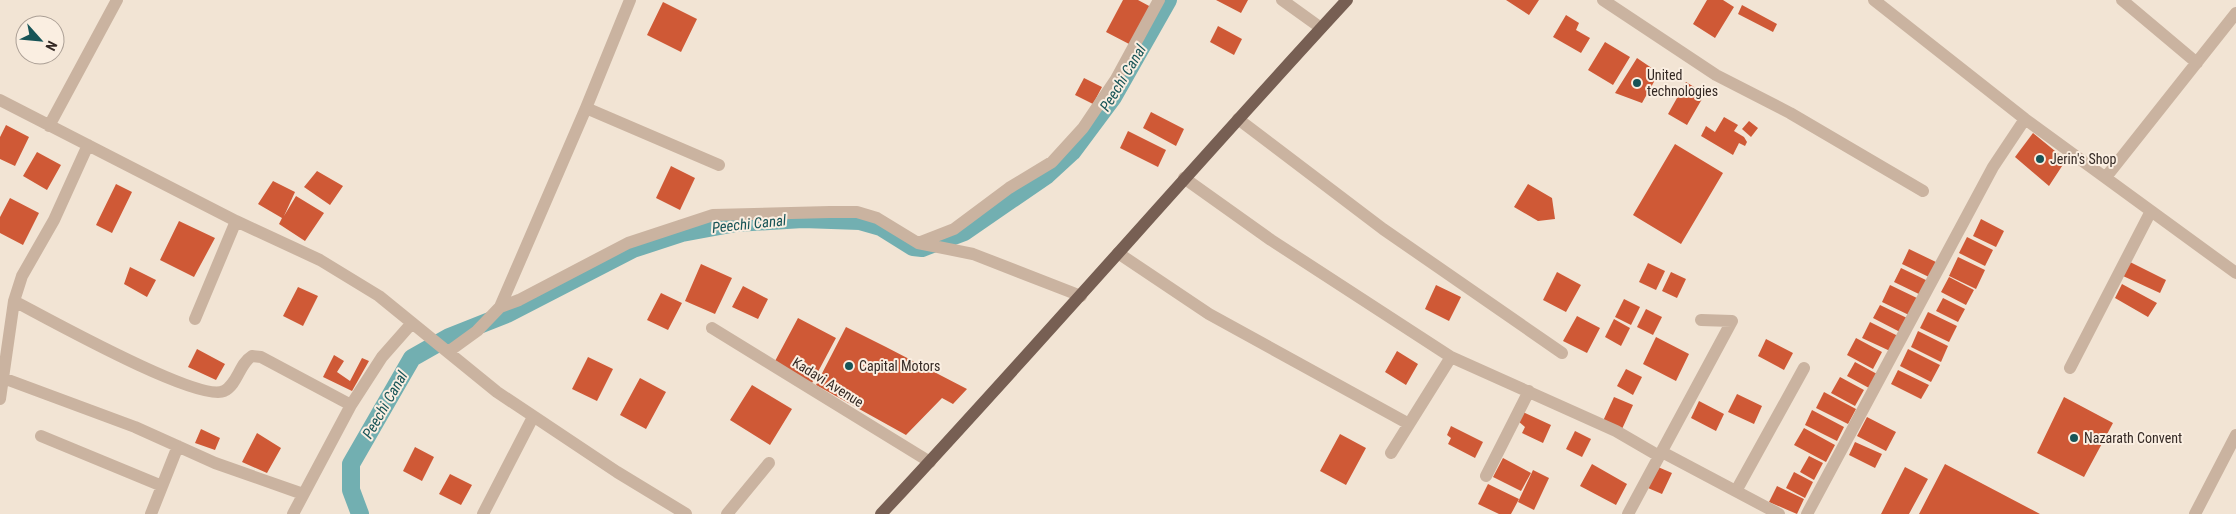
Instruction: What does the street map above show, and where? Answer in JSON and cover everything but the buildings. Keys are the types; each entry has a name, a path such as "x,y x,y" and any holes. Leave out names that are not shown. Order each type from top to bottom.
{"main road":[{"path":"881,514 996,392 1184,178 1347,0"}],"street":[{"path":"50,126 117,0"},
{"path":"447,351 477,331 496,311 586,108 630,0"},
{"path":"918,243 954,229 1009,188 1052,162 1083,128 1116,79 1159,0"},
{"path":"1282,0 1321,28"},
{"path":"1603,0 1716,75 1790,113 1923,191"},
{"path":"1874,0 2025,119 2236,273"},
{"path":"2122,0 2197,63"},
{"path":"2106,177 2236,13"},
{"path":"0,100 236,221 320,260 378,296 496,392 617,472 686,514"},
{"path":"586,108 719,165"},
{"path":"1238,119 1383,229 1562,353"},
{"path":"1807,514 1993,167 2025,119"},
{"path":"0,399 3,378 4,341 22,276 54,220 88,145"},
{"path":"1184,178 1271,240 1451,357 1616,432 1779,514"},
{"path":"2070,368 2151,210"},
{"path":"496,311 628,242 713,216 858,212 877,218 918,243 972,254 1080,296"},
{"path":"195,319 236,221"},
{"path":"1118,253 1209,314 1409,424"},
{"path":"14,301 149,370 189,386 215,392 223,391 231,386 245,360 252,356 261,357 351,405"},
{"path":"1628,514 1732,321 1701,320"},
{"path":"293,514 351,405 382,357 412,323"},
{"name":"Kadavi Avenue","path":"712,328 930,462"},
{"path":"1391,453 1451,357"},
{"path":"1736,491 1804,368"},
{"path":"3,378 136,427 215,464 304,494"},
{"path":"1486,476 1529,392"},
{"path":"483,514 533,417"},
{"path":"2195,514 2236,435"},
{"path":"41,436 162,486"},
{"path":"151,514 178,446"},
{"path":"727,514 769,462"}],"waterway":[{"name":"Peechi Canal","path":"360,514 351,490 351,464 412,358 449,337 507,314 633,249 682,233 736,223 803,219 860,221 881,227 913,247 922,248 964,232 1047,175 1072,152 1113,97 1168,0"}],"place":[{"name":"United technologies","path":"1637,83"},
{"name":"Jerin's Shop","path":"2040,159"},
{"name":"Capital Motors","path":"849,366"},
{"name":"Nazarath Convent","path":"2074,438"}]}
